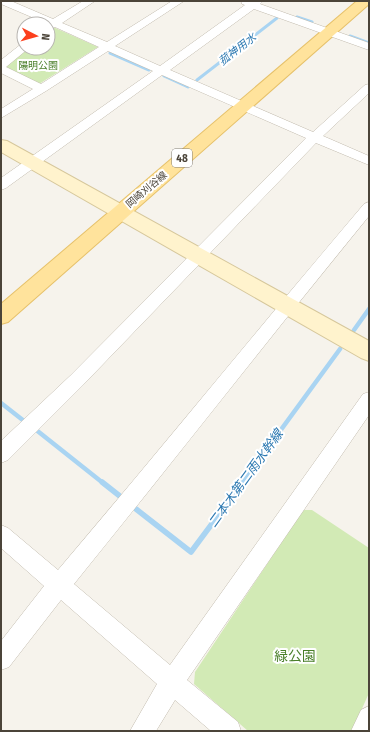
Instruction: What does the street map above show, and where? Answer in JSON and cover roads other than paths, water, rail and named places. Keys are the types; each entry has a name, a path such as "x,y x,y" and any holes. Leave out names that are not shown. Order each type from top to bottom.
{"main road":[{"name":"岡崎刈谷線","path":"1,296 114,208 238,104 323,29 350,1"},
{"name":"岡崎刈谷線","path":"323,29 365,1"},
{"name":"岡崎刈谷線","path":"1,316 114,208"}],"street":[{"path":"3,1 32,16"},
{"path":"56,21 90,1"},
{"path":"1,114 179,1"},
{"path":"1,185 251,2 369,47"},
{"path":"56,27 108,47 369,161"},
{"path":"16,54 1,68 42,89"},
{"path":"1,454 200,256 315,137 369,86"},
{"path":"1,145 369,352"},
{"path":"1,659 59,585 169,453 286,306 369,207"},
{"path":"142,731 172,682 369,400"},
{"path":"1,535 229,731"},
{"path":"363,731 369,718"}],"waterway":[{"name":"菰神用水","path":"297,17 312,22"},
{"name":"菰神用水","path":"197,80 277,18"},
{"name":"菰神用水","path":"350,36 369,43"},
{"name":"菰神用水","path":"110,53 149,70"},
{"name":"菰神用水","path":"164,76 188,87"},
{"name":"二本木第二雨水幹線","path":"354,330 369,309"},
{"name":"二本木第二雨水幹線","path":"242,483 340,349"},
{"name":"二本木第二雨水幹線","path":"1,403 24,421"},
{"name":"二本木第二雨水幹線","path":"35,429 103,483"},
{"name":"二本木第二雨水幹線","path":"102,482 121,497"},
{"name":"二本木第二雨水幹線","path":"136,509 191,552 243,482"}],"park label":[{"name":"陽明公園","path":"38,65"},
{"name":"緑公園","path":"295,656"}]}
